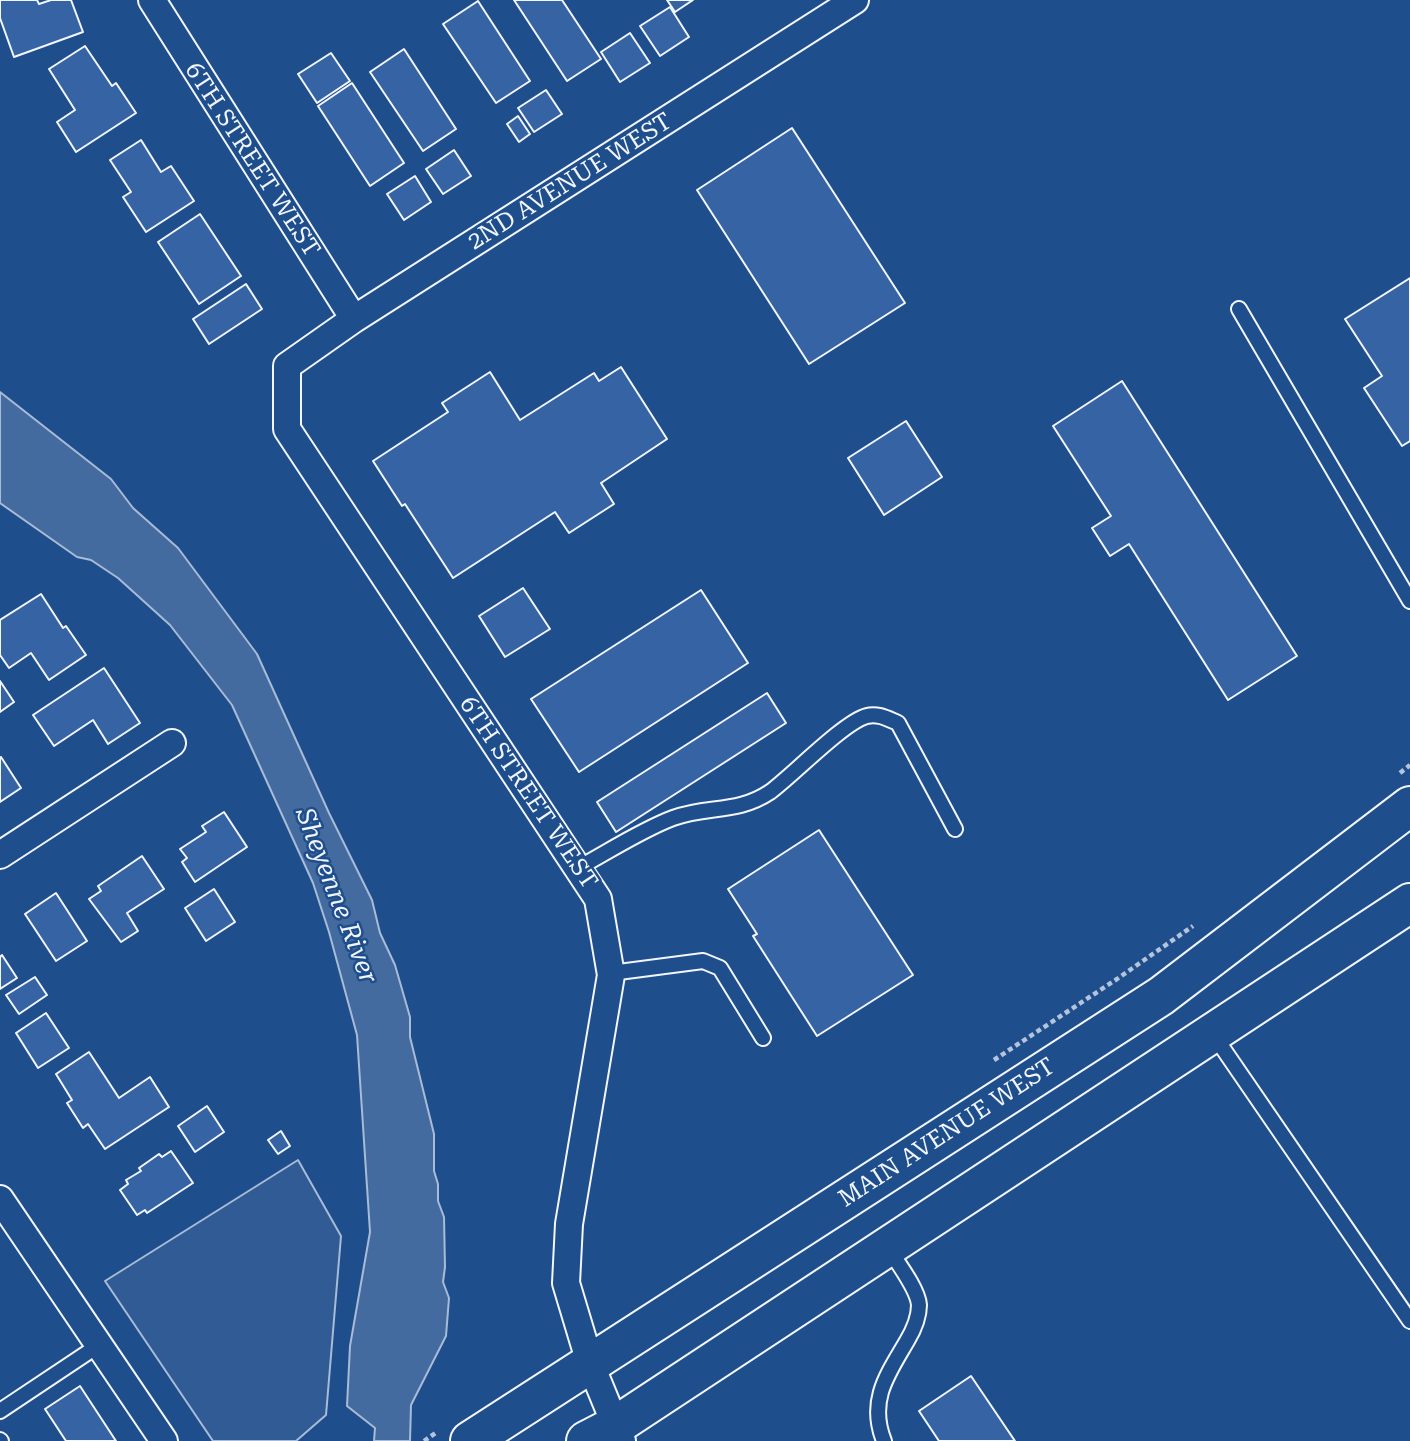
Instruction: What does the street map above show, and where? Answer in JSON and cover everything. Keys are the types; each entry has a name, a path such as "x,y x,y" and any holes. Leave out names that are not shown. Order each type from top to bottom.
{"main road":[{"name":"MAIN AVENUE WEST","path":"470,1441 1161,996 1410,806"},
{"path":"608,1436 888,1247 1410,903"}],"street":[{"name":"6TH STREET WEST","path":"152,0 354,320"},
{"name":"2ND AVENUE WEST","path":"287,366 354,320 856,0"},
{"name":"6TH STREET WEST","path":"287,366 287,429 598,899 611,973 568,1236 566,1283 608,1436"},
{"path":"0,855 172,743"},
{"path":"0,1199 164,1441"}],"lane":[{"path":"1239,309 1410,601"},
{"path":"578,868 671,818 700,810 728,809 750,804 771,791 849,726 866,716 880,715 898,723 955,829"},
{"path":"611,973 703,961 720,968 763,1038"},
{"path":"1212,1033 1410,1321"},
{"path":"884,1441 877,1424 879,1391 914,1328 919,1304 908,1279 888,1247"},
{"path":"0,1411 99,1345"}],"shaded area":[{"path":"298,1160 341,1236 326,1415 296,1441 213,1441 105,1281"}],"water":[{"name":"Sheyenne River","path":"0,392 111,479 133,508 178,548 257,654 329,813 372,900 380,933 395,965 410,1017 410,1037 434,1134 434,1171 438,1184 438,1201 444,1217 443,1282 449,1298 446,1336 411,1405 410,1441 374,1441 375,1428 347,1406 350,1346 370,1232 357,1035 313,883 232,705 170,625 118,578 91,560 77,557 0,503"}],"building":[{"path":"0,0 37,0 39,4 51,0 71,0 83,32 14,57 0,18"},
{"path":"514,0 562,0 601,59 567,81"},
{"path":"667,0 693,0 675,12"},
{"path":"478,1 530,81 496,103 443,24"},
{"path":"670,7 689,37 660,56 640,26"},
{"path":"630,33 650,63 620,82 601,52"},
{"path":"85,46 112,86 116,83 136,113 76,152 57,122 75,110 49,69"},
{"path":"404,49 456,129 423,151 370,72"},
{"path":"331,53 350,81 317,103 298,74"},
{"path":"352,83 404,163 370,186 318,106"},
{"path":"546,90 562,114 534,132 518,108"},
{"path":"518,116 530,134 519,142 507,124"},
{"path":"792,128 905,303 809,364 697,190"},
{"path":"141,140 161,172 171,166 194,201 146,232 123,197 131,192 110,160"},
{"path":"454,150 471,176 443,194 426,169"},
{"path":"415,176 431,202 404,220 387,194"},
{"path":"200,214 241,276 199,304 158,242"},
{"path":"1410,278 1410,441 1402,446 1364,388 1382,376 1345,319"},
{"path":"246,284 262,309 209,344 193,319"},
{"path":"621,367 667,439 601,483 614,504 569,533 555,512 453,578 405,504 402,506 373,461 448,412 442,403 490,372 520,420 594,373 599,381"},
{"path":"1122,381 1297,656 1228,700 1129,544 1110,556 1092,528 1111,516 1053,426"},
{"path":"906,421 942,477 884,515 848,458"},
{"path":"523,588 550,629 505,657 479,616"},
{"path":"701,590 748,663 579,772 531,699"},
{"path":"41,594 63,628 66,626 86,655 49,680 31,653 9,668 0,655 0,620"},
{"path":"104,668 140,723 108,744 93,720 54,746 33,715"},
{"path":"0,681 14,702 0,712"},
{"path":"767,693 786,723 616,832 597,802"},
{"path":"0,758 21,788 0,802"},
{"path":"224,812 247,847 195,882 182,862 187,858 180,849 206,832 202,826"},
{"path":"819,830 913,975 817,1036 753,936 757,934 728,889"},
{"path":"142,856 164,889 127,913 138,931 121,942 89,899 101,891 98,886"},
{"path":"214,889 235,922 206,941 185,908"},
{"path":"56,893 87,941 56,961 25,914"},
{"path":"2,955 17,978 0,989 0,957"},
{"path":"35,977 47,995 19,1014 6,995"},
{"path":"46,1013 69,1048 38,1068 16,1033"},
{"path":"89,1052 119,1098 150,1077 169,1107 105,1149 88,1124 83,1128 67,1103 72,1100 56,1074"},
{"path":"207,1106 224,1132 195,1152 178,1126"},
{"path":"281,1131 290,1146 278,1154 268,1140"},
{"path":"171,1151 193,1183 147,1213 145,1210 137,1215 120,1190 128,1184 126,1180 141,1171 139,1168 159,1154 162,1157"},
{"path":"971,1376 1015,1441 939,1441 919,1411"},
{"path":"80,1386 116,1441 66,1441 45,1409"}]}
